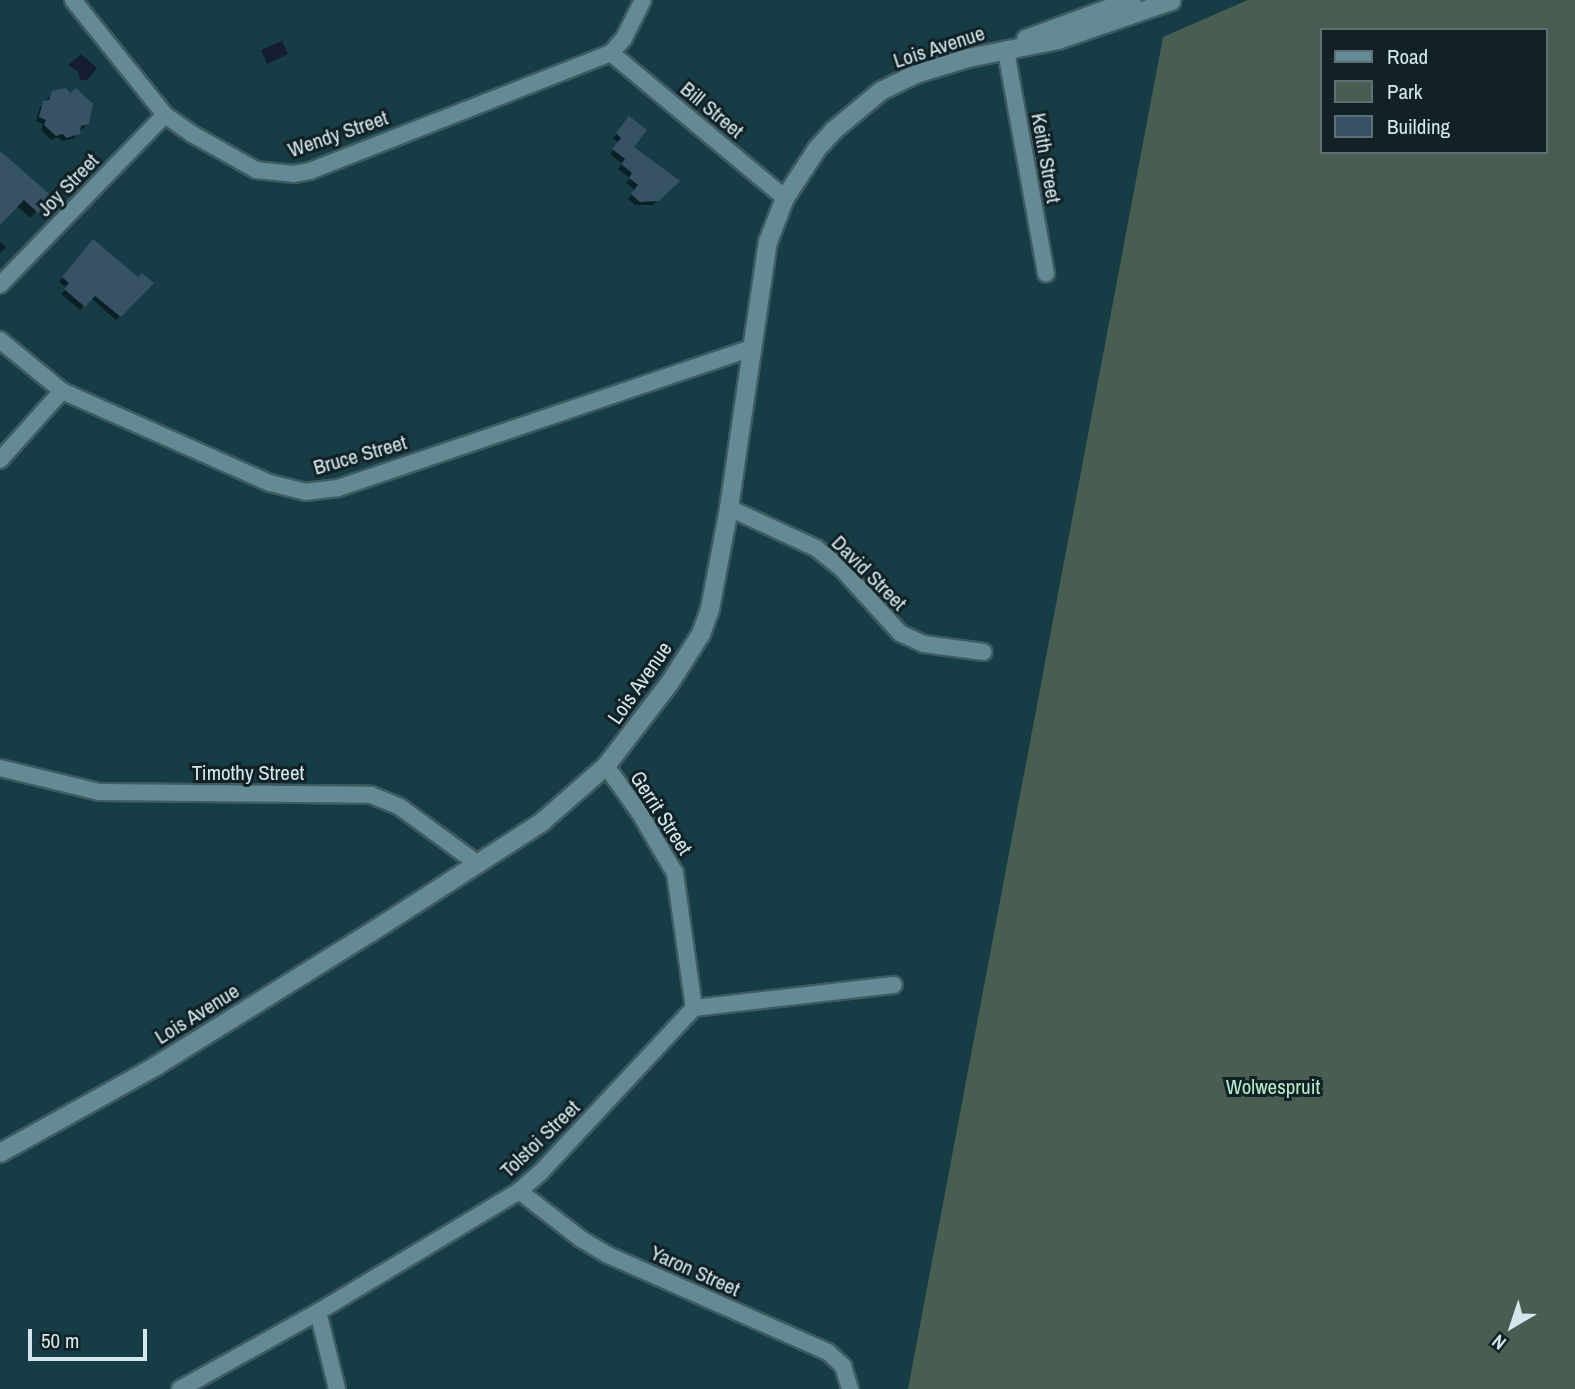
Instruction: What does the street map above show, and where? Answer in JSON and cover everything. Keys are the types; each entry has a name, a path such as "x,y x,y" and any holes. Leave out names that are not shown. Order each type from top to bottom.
{"street":[{"name":"Wendy Street","path":"73,0 165,115 194,135 256,170 293,174 310,171 611,53"},
{"path":"611,53 624,38 643,0"},
{"name":"Lois Avenue","path":"1010,49 1053,27 1132,0"},
{"name":"Lois Avenue","path":"0,1153 156,1066 478,864 542,822 606,766 669,684 701,634 716,584 729,508 768,242 785,198 825,140 881,91 916,74 1010,49 1058,40 1172,0"},
{"name":"Keith Street","path":"1010,49 1046,273"},
{"name":"Bill Street","path":"611,53 785,198"},
{"name":"Joy Street","path":"0,285 165,115"},
{"name":"Bruce Street","path":"0,340 62,391 270,483 305,492 338,488 752,348"},
{"path":"0,460 62,391"},
{"name":"David Street","path":"729,508 816,548 841,568 900,634 925,644 983,652"},
{"name":"Gerrit Street","path":"606,766 639,812 675,873 694,1008"},
{"name":"Timothy Street","path":"0,768 99,792 371,795 400,807 478,864"},
{"path":"694,1008 894,985"},
{"name":"Tolstoi Street","path":"180,1389 318,1312 519,1191 540,1173 694,1008"},
{"name":"Yaron Street","path":"519,1191 581,1239 608,1255 828,1352 843,1366 850,1388"},
{"path":"318,1312 337,1389"}],"green space":[{"name":"Wolwespruit","path":"1248,0 1575,0 1575,1389 908,1389 1163,37"}],"water":[{"path":"282,41 288,54 267,64 261,50"},
{"path":"81,54 97,68 87,80 80,80 78,72 68,65"}],"building":[{"path":"66,88 70,93 76,88 93,104 89,124 81,126 80,134 66,138 63,134 56,136 44,125 46,120 39,117 43,101 49,100 52,91"},
{"path":"629,116 647,130 634,147 680,181 659,201 640,202 631,194 638,185 629,178 632,173 621,164 625,159 612,149 621,138 616,133"},
{"path":"0,151 53,197 38,213 24,200 0,225"},
{"path":"93,239 138,277 142,273 154,283 121,317 95,296 85,307 64,289 69,283 62,277"}]}
